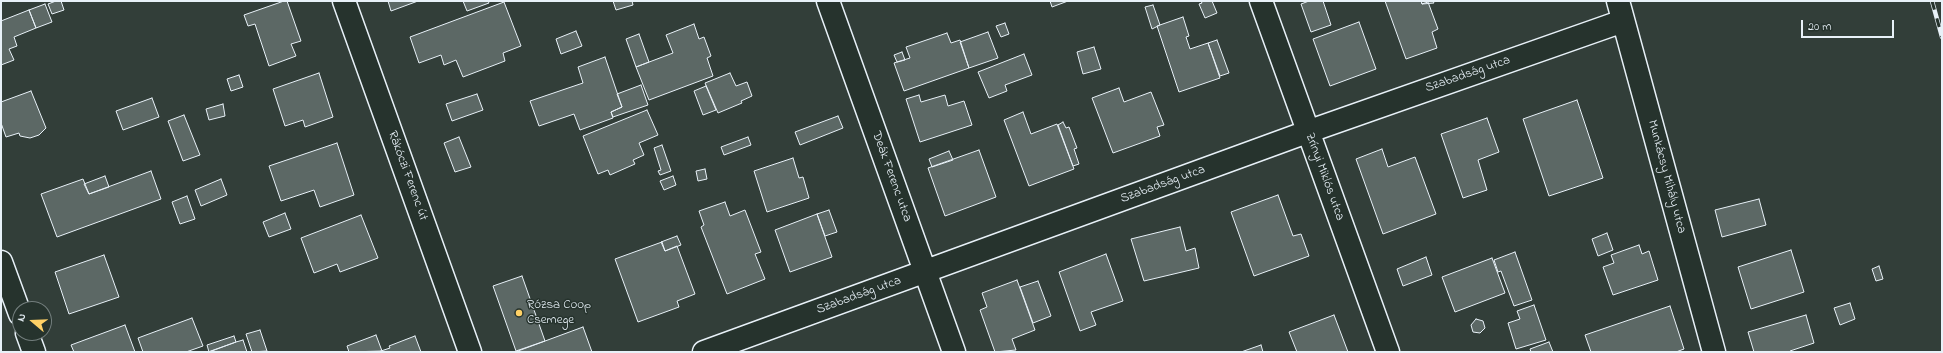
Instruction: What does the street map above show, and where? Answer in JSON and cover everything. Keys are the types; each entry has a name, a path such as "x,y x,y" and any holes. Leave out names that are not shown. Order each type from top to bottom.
{"street":[{"name":"Rákóczi Ferenc út","path":"344,1 470,352"},
{"name":"Deák Ferenc utca","path":"828,1 954,352"},
{"name":"Zrínyi Miklós utca","path":"1261,1 1307,132 1388,352"},
{"name":"Szabadság utca","path":"704,352 1307,132 1621,11"},
{"name":"Munkácsy Mihály utca","path":"1621,11 1714,352"},
{"path":"1,262 15,301"},
{"path":"30,341 34,352"}],"building":[{"path":"61,1 64,10 52,14 48,4"},
{"path":"287,1 301,41 291,44 296,56 269,66 255,24 248,26 244,15"},
{"path":"388,1 418,1 391,11"},
{"path":"463,1 488,1 489,3 467,11"},
{"path":"613,1 632,1 633,5 616,10"},
{"path":"1050,1 1068,1 1052,7"},
{"path":"1201,1 1212,1 1217,13 1205,18 1199,4 1202,3"},
{"path":"1309,1 1323,1 1331,25 1311,32 1301,4"},
{"path":"1385,1 1421,1 1422,4 1428,2 1438,29 1432,32 1437,48 1406,59"},
{"path":"1421,1 1433,1 1434,3 1422,4"},
{"path":"504,2 521,46 503,53 505,61 463,77 456,60 444,65 441,55 419,63 410,37"},
{"path":"45,4 52,22 36,28 29,10"},
{"path":"1153,5 1160,25 1152,29 1145,7"},
{"path":"29,10 36,28 14,37 17,46 9,49 14,60 1,65 1,21"},
{"path":"1183,17 1189,36 1186,37 1190,49 1208,43 1220,78 1179,92 1157,26"},
{"path":"1359,22 1376,69 1330,86 1313,39"},
{"path":"1005,23 1009,34 1001,37 996,26"},
{"path":"694,24 699,39 704,37 711,56 707,58 713,76 649,100 636,67 673,53 666,35"},
{"path":"576,31 582,46 561,54 556,39"},
{"path":"988,32 998,58 969,68 960,42"},
{"path":"947,33 951,43 960,40 969,68 904,91 894,63 910,58 906,47"},
{"path":"639,34 649,62 636,67 626,39"},
{"path":"1217,40 1229,73 1220,76 1208,43"},
{"path":"1094,47 1101,69 1083,74 1077,52"},
{"path":"902,52 905,60 897,62 894,55"},
{"path":"1024,54 1032,75 1005,85 1007,91 989,98 978,72"},
{"path":"605,57 622,107 611,112 613,118 580,130 574,114 539,126 530,101 583,83 578,67"},
{"path":"319,73 333,117 305,127 303,120 285,126 273,89"},
{"path":"730,73 736,86 747,82 752,96 741,101 742,103 718,113 705,83"},
{"path":"239,75 243,87 231,91 227,79"},
{"path":"641,85 648,105 613,117 611,112 622,107 617,94"},
{"path":"706,86 716,110 703,115 694,91"},
{"path":"1119,88 1124,102 1151,92 1164,125 1157,127 1160,136 1113,153 1092,98"},
{"path":"31,91 46,128 39,135 30,138 20,136 19,133 6,137 1,123 1,102"},
{"path":"477,94 483,110 452,121 446,104"},
{"path":"919,95 921,102 945,95 948,106 964,101 972,125 920,142 906,99"},
{"path":"152,98 159,117 123,130 116,111"},
{"path":"1577,100 1603,178 1549,196 1523,119"},
{"path":"223,104 225,116 209,120 206,109"},
{"path":"647,110 658,135 639,143 644,155 633,160 635,164 610,175 608,170 598,174 583,136"},
{"path":"1023,112 1031,134 1057,124 1074,169 1029,186 1004,120"},
{"path":"184,115 200,155 183,161 168,121"},
{"path":"838,116 843,128 800,145 795,132"},
{"path":"1487,118 1499,152 1478,160 1487,190 1463,198 1441,134"},
{"path":"1063,122 1066,128 1069,127 1077,148 1074,149 1079,164 1073,166 1058,125"},
{"path":"459,137 471,167 455,172 444,143"},
{"path":"748,137 751,145 724,155 721,147"},
{"path":"337,143 354,195 320,207 314,190 281,201 269,166"},
{"path":"662,145 671,171 660,175 658,171 661,170 654,148"},
{"path":"1382,149 1388,167 1415,157 1436,214 1383,234 1356,159"},
{"path":"979,150 996,197 945,216 928,168"},
{"path":"949,151 953,160 932,167 929,159"},
{"path":"793,158 799,178 803,177 809,198 767,212 754,171"},
{"path":"705,169 707,179 698,181 696,171"},
{"path":"151,171 161,199 57,237 41,194 83,179 89,194"},
{"path":"105,176 109,187 89,194 84,184"},
{"path":"673,176 676,185 664,190 660,181"},
{"path":"221,179 227,195 201,206 195,190"},
{"path":"1278,195 1293,236 1301,234 1309,256 1254,276 1231,212"},
{"path":"187,196 195,219 180,224 172,202"},
{"path":"1759,199 1766,225 1722,237 1715,210"},
{"path":"725,202 730,216 745,210 761,252 755,254 765,279 727,294 701,227 704,225 699,211"},
{"path":"829,210 837,232 825,236 817,214"},
{"path":"285,213 291,229 269,237 263,222"},
{"path":"817,214 832,257 790,272 775,230"},
{"path":"361,215 378,258 340,272 337,264 314,273 301,238"},
{"path":"1180,227 1186,251 1195,248 1199,268 1144,281 1131,239"},
{"path":"1607,233 1613,250 1598,256 1592,239"},
{"path":"677,236 681,245 665,251 661,242"},
{"path":"662,242 665,251 677,246 695,294 677,301 679,307 638,322 615,259"},
{"path":"1639,245 1642,254 1649,251 1658,280 1613,295 1603,267 1614,263 1611,255"},
{"path":"1791,250 1804,292 1751,309 1738,267"},
{"path":"1515,252 1532,300 1514,306 1501,271 1498,272 1494,260"},
{"path":"1106,254 1123,301 1091,312 1096,325 1080,331 1059,272"},
{"path":"104,255 119,297 69,314 55,272"},
{"path":"1426,257 1432,275 1403,286 1397,269"},
{"path":"1492,258 1505,293 1455,312 1442,277"},
{"path":"1879,266 1883,279 1876,281 1872,269"},
{"name":"Rózsa Coop Csemege","path":"522,276 545,341 516,351 493,286"},
{"path":"1017,280 1035,330 1012,339 1016,350 995,352 980,310 987,307 982,293"},
{"path":"1038,281 1051,316 1033,323 1020,287"},
{"path":"1850,303 1855,319 1840,325 1834,308"},
{"path":"1534,305 1546,340 1516,349 1508,323 1520,319 1517,311"},
{"path":"1670,306 1684,349 1676,352 1591,352 1585,335"},
{"path":"1334,315 1348,352 1297,352 1289,332"},
{"path":"1806,315 1814,343 1790,352 1754,352 1748,332"},
{"path":"192,318 203,346 186,352 143,352 138,338"},
{"path":"1476,319 1483,321 1485,328 1480,333 1473,332 1471,325"},
{"path":"125,325 135,352 74,352 71,345"},
{"path":"583,327 592,352 518,351"},
{"path":"260,330 267,351 252,352 246,334"},
{"path":"376,335 382,351 349,352 347,346"},
{"path":"234,336 236,342 209,352 207,345"},
{"path":"415,336 421,352 378,352 390,348 389,346"},
{"path":"243,340 247,352 208,352 236,342"},
{"path":"1549,342 1553,352 1531,352 1530,349"},
{"path":"1261,345 1263,352 1241,352"}],"railway":[{"path":"1932,1 1942,37"}],"place":[{"name":"Rózsa Coop Csemege","path":"519,313"}]}
